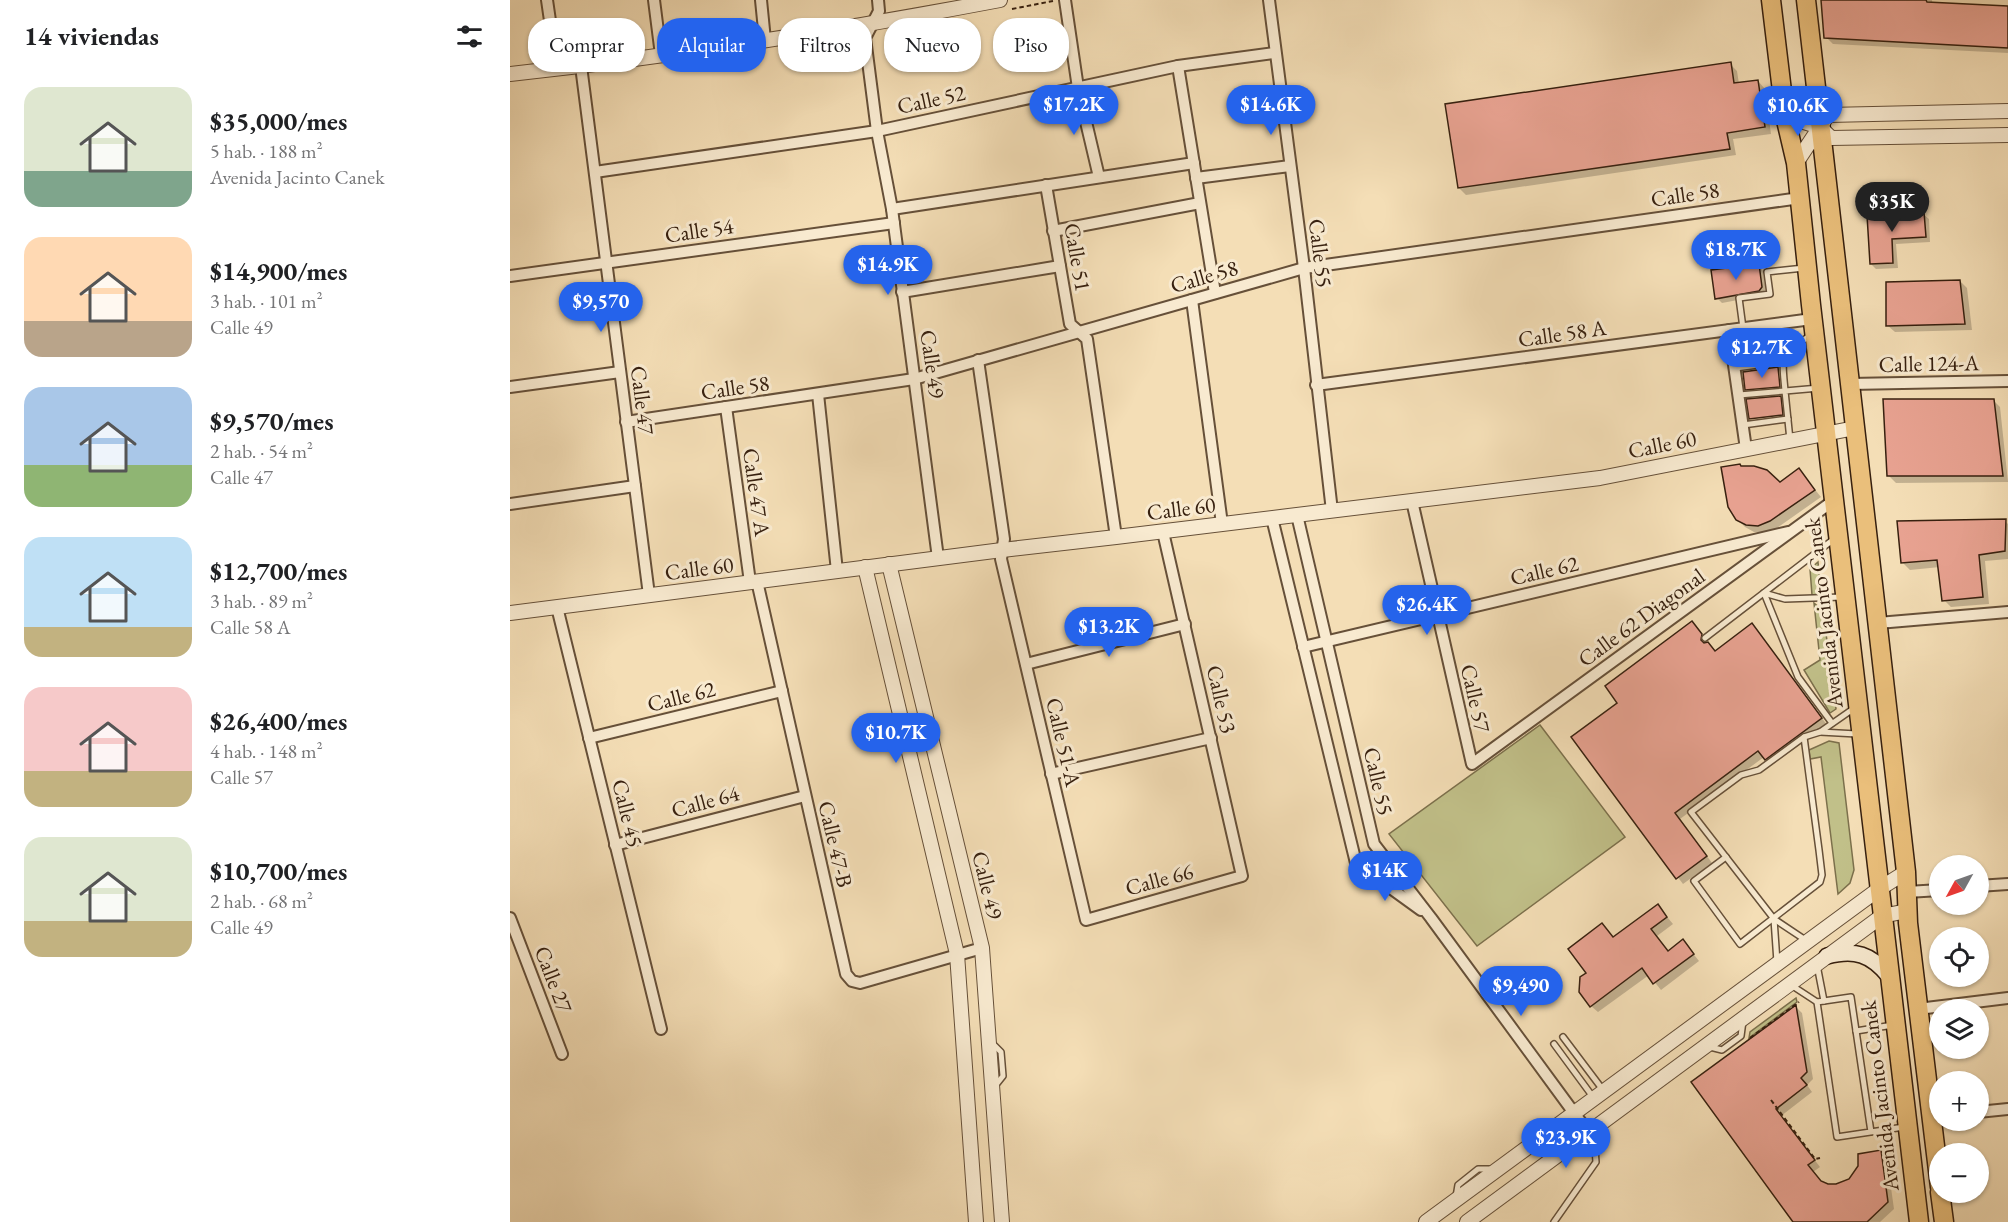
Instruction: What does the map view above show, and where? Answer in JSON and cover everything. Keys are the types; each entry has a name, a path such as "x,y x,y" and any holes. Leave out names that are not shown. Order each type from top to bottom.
{"main road":[{"name":"Avenida Jacinto Canek","path":"1771,0 1785,116 1796,163 1833,501 1918,1222"},
{"path":"1806,0 1906,872 1907,911 1918,1009 1929,1078"},
{"path":"1822,960 1850,952 1876,961 1889,976"},
{"path":"1941,1203 1944,1222"}],"street":[{"path":"547,0 550,18"},
{"path":"654,0 657,24"},
{"path":"762,0 763,18"},
{"name":"Calle 49","path":"872,24 879,11 878,0"},
{"path":"872,24 1000,0"},
{"path":"1065,0 1078,88 1099,177"},
{"name":"Calle 55","path":"1269,0 1274,53 1304,268 1332,511"},
{"name":"Calle 52","path":"595,172 877,131 1178,66 1274,53"},
{"path":"1178,66 1215,293"},
{"path":"510,74 529,72"},
{"name":"Calle 47","path":"582,72 649,595"},
{"name":"Calle 49","path":"869,72 877,131 894,223 938,558"},
{"path":"1796,163 1828,115 2008,111"},
{"path":"1785,116 1820,127 1831,138 2008,135"},
{"path":"892,209 1194,163"},
{"path":"1196,178 1290,166"},
{"name":"Calle 51","path":"1046,185 1070,324 1079,332"},
{"name":"Calle 58","path":"626,422 914,379 1304,268 1800,198"},
{"path":"1053,231 1200,203"},
{"name":"Calle 54","path":"510,276 894,223"},
{"path":"902,292 1060,266"},
{"path":"1192,300 1222,524"},
{"name":"Calle 58 A","path":"1316,385 1743,328 1813,326"},
{"path":"1729,330 1746,449"},
{"path":"1079,332 1087,339 1116,537"},
{"name":"Calle 51-A","path":"978,360 1004,539 1001,559 1086,920"},
{"path":"510,387 620,372"},
{"name":"Calle 124-A","path":"1850,384 2008,381"},
{"path":"818,394 837,571"},
{"name":"Calle 47 A","path":"726,407 753,582"},
{"name":"Calle 60","path":"510,613 1002,549 1163,532 1599,478 1855,428"},
{"path":"510,504 635,486"},
{"name":"Calle 57","path":"1412,501 1472,764"},
{"name":"Calle 62 Diagonal","path":"1472,764 1833,501"},
{"name":"Calle 55","path":"1297,515 1374,844 1431,918"},
{"name":"Calle 55","path":"1272,518 1356,864 1431,918"},
{"name":"Calle 62","path":"1304,647 1794,530"},
{"name":"Calle 53","path":"1163,532 1242,876"},
{"name":"Calle 49","path":"889,564 982,948 1002,1219"},
{"name":"Calle 49","path":"865,567 957,954 976,1219"},
{"name":"Calle 47-B","path":"753,582 782,691 846,974 852,981 860,983 957,954"},
{"name":"Calle 45","path":"557,607 661,1029"},
{"path":"1878,623 2008,613"},
{"path":"1026,664 1185,624"},
{"name":"Calle 62","path":"589,738 782,691"},
{"path":"1052,774 1211,738"},
{"path":"908,748 932,743"},
{"name":"Calle 64","path":"615,845 805,796"},
{"path":"1426,1222 1906,872"},
{"name":"Calle 66","path":"1086,920 1242,876"},
{"path":"1989,885 2008,884"},
{"path":"1907,892 1929,891"},
{"path":"1467,1222 1882,916 1907,911"},
{"name":"Calle 27","path":"510,918 562,1054"},
{"path":"1431,918 1588,1132"},
{"path":"957,954 982,948"},
{"path":"1918,1009 2008,998"},
{"path":"1989,1111 2008,1109"},
{"path":"976,1219 1002,1219"}],"lane":[{"path":"1743,328 1739,298 1770,294 1767,272 1808,268"},
{"path":"1790,440 1782,362 1788,351 1813,326"},
{"path":"1734,368 1782,362"},
{"path":"1739,395 1821,387"},
{"path":"1743,424 1788,419"},
{"path":"1705,638 1838,536"},
{"path":"1764,593 1785,599 1845,597"},
{"path":"1764,593 1798,677 1832,723"},
{"path":"1808,942 1774,919 1691,812 1741,775 1760,770 1804,737 1820,732 1858,706"},
{"path":"1820,732 1862,735"},
{"path":"1726,857 1694,881 1740,944 1820,882 1822,875 1804,737"},
{"path":"1774,919 1778,964"},
{"path":"1822,960 1820,1002 1837,1137 1907,1127"},
{"path":"1789,984 1820,1002 1851,998 1871,1132"},
{"path":"1856,1031 1895,1025"},
{"path":"1563,1037 1599,1095"},
{"path":"1554,1044 1599,1095"},
{"path":"1554,1222 1596,1162 1595,1148 1588,1132"}],"path":[{"path":"1747,1040 1799,1002"},
{"path":"1771,1100 1815,1159 1820,1158"}],"shaded area":[{"path":"1818,562 1821,594 1812,595 1810,569"},
{"path":"1814,603 1823,611 1836,709 1830,713 1804,670 1820,660"},
{"path":"1540,725 1625,837 1477,946 1389,834"},
{"path":"1829,741 1839,743 1854,870 1850,883 1838,894 1821,757 1810,759 1809,750"},
{"path":"1796,998 1797,1002 1749,1038 1750,1032"}],"building":[{"path":"1821,0 1926,0 1927,2 2008,6 2008,48 1824,38"},
{"path":"1731,62 1734,83 1758,80 1765,127 1727,133 1730,149 1458,188 1445,104"},
{"path":"1924,212 1926,237 1892,239 1893,263 1870,264 1867,215"},
{"path":"1759,264 1762,287 1759,291 1715,299 1711,270"},
{"path":"1960,280 1965,324 1886,326 1886,282"},
{"path":"1778,367 1780,387 1745,390 1743,372"},
{"path":"1781,396 1783,415 1749,419 1746,399"},
{"path":"1883,399 1994,399 2003,476 1887,476"},
{"path":"1740,464 1767,470 1780,482 1799,468 1815,490 1770,521 1758,526 1746,525 1736,520 1728,507 1721,467"},
{"path":"2006,519 2005,551 1979,555 1983,597 1942,601 1937,560 1901,563 1897,521"},
{"path":"1692,621 1702,634 1701,640 1704,643 1708,642 1715,651 1752,623 1822,718 1765,760 1758,751 1675,813 1707,856 1676,879 1571,737 1617,703 1605,686"},
{"path":"1658,904 1667,917 1651,929 1668,951 1683,939 1694,954 1653,984 1642,968 1590,1007 1579,992 1580,977 1586,973 1568,949 1602,923 1613,937"},
{"path":"1796,1005 1807,1072 1801,1078 1807,1085 1776,1109 1815,1160 1808,1165 1821,1181 1828,1184 1836,1184 1849,1179 1858,1166 1858,1154 1881,1150 1888,1202 1867,1222 1793,1222 1691,1082"}]}
